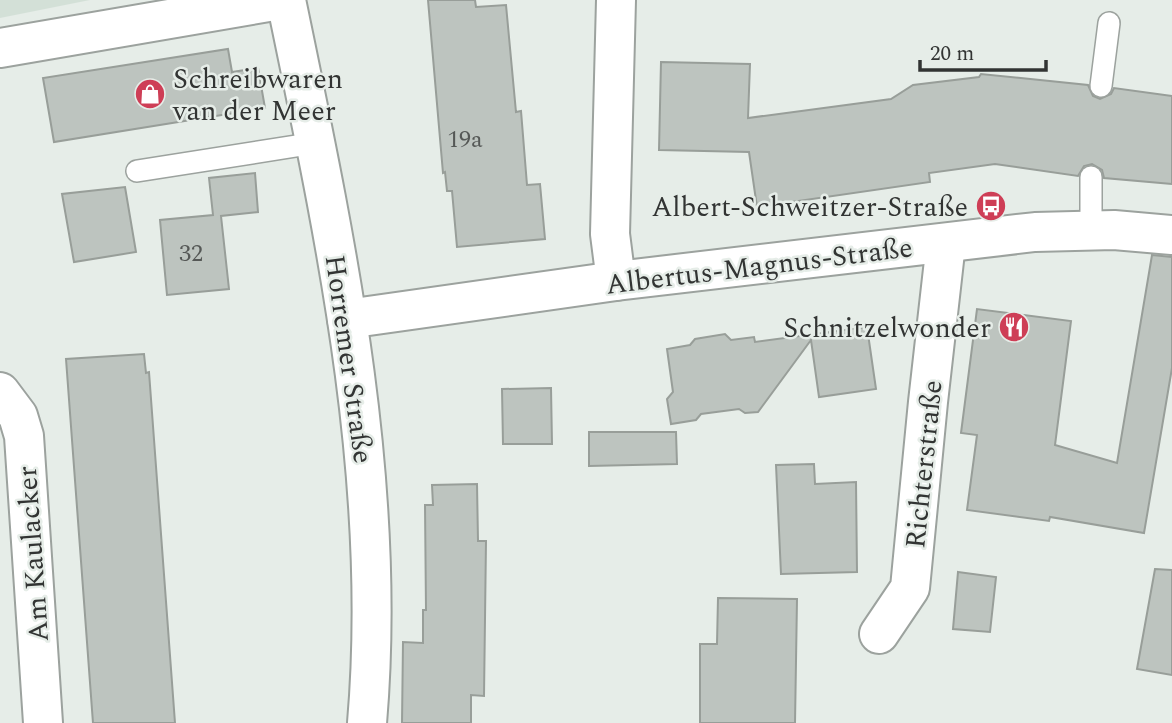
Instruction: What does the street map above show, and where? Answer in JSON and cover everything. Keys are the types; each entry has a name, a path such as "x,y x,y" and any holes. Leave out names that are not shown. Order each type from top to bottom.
{"street":[{"path":"0,48 280,0"},
{"name":"Horremer Straße","path":"286,0 347,319 366,471 370,582 367,723"},
{"path":"616,0 610,234 616,281"},
{"name":"Albertus-Magnus-Straße","path":"347,319 616,281 1035,232 1091,230 1172,235"},
{"name":"Richterstraße","path":"879,634 910,588 946,243"},
{"name":"Am Kaulacker","path":"0,393 18,416 24,436 44,723"}],"lane":[{"path":"1101,86 1109,23"},
{"path":"136,171 315,143"},
{"path":"1091,177 1091,230"}],"shaded area":[{"path":"0,0 90,0 0,18"}],"building":[{"path":"428,0 475,0 476,7 506,5 516,112 521,111 527,185 540,184 545,239 457,247 452,191 447,191 445,172 443,173"},
{"path":"228,49 232,72 258,68 265,108 54,142 43,78"},
{"path":"661,62 750,64 748,118 891,99 913,85 979,77 981,74 1088,85 1093,96 1100,99 1111,94 1114,88 1172,96 1172,184 1104,178 1102,170 1092,164 1084,166 1078,176 995,164 929,173 930,182 757,207 749,152 659,150"},
{"path":"255,173 258,212 221,216 229,289 167,295 160,220 213,215 209,178"},
{"path":"125,187 136,252 74,262 62,194"},
{"path":"1152,255 1172,257 1172,368 1144,533 1050,517 1049,521 967,510 977,435 961,433 977,309 1071,321 1055,445 1117,463"},
{"path":"867,327 876,389 819,397 811,340 758,412 745,413 739,409 701,414 696,420 671,424 667,399 673,392 667,349 690,345 695,339 725,334 731,340 754,337 755,342"},
{"path":"144,354 146,373 149,372 175,723 93,723 66,359"},
{"path":"551,388 552,444 503,444 502,389"},
{"path":"589,432 676,432 677,464 589,466"},
{"path":"814,464 815,484 856,482 857,572 781,574 776,465"},
{"path":"477,484 478,541 486,541 484,696 471,695 471,723 402,723 403,642 423,643 423,610 426,610 425,505 433,505 432,485"},
{"path":"1155,569 1172,570 1172,675 1137,669"},
{"path":"958,572 996,577 990,632 953,629"},
{"path":"718,598 797,599 795,723 700,723 700,644 717,644"}],"place":[{"name":"Schreibwaren van der Meer","path":"150,94"},
{"name":"Albert-Schweitzer-Straße","path":"991,206"},
{"name":"Schnitzelwonder","path":"1014,327"}]}
